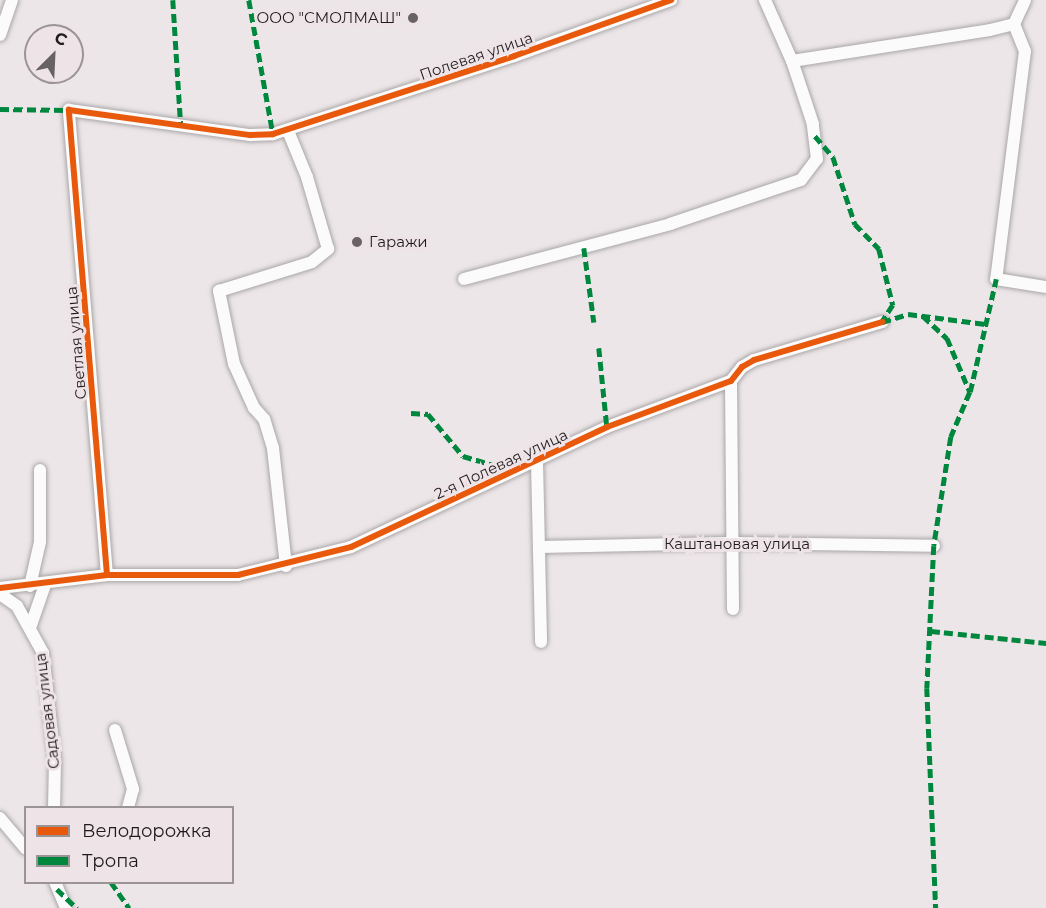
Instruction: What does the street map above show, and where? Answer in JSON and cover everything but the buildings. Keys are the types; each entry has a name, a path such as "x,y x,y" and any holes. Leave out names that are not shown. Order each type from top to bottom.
{"street":[{"path":"0,35 12,0"},
{"name":"Полевая улица","path":"69,110 250,135 288,131 671,0"},
{"path":"464,279 670,224 801,180 817,159 813,124 792,61 765,0"},
{"path":"1025,0 1014,24 1025,51 996,279 1046,287"},
{"path":"792,61 990,30 1014,24"},
{"name":"Светлая улица","path":"69,110 107,574"},
{"path":"286,566 273,448 264,419 254,408 234,364 219,291 312,262 328,249 307,177 288,131"},
{"name":"2-я Полевая улица","path":"0,588 45,585 107,574 238,574 286,566 351,547 607,428 731,381 742,367 754,360 882,322"},
{"path":"731,381 733,609"},
{"path":"537,462 541,642"},
{"path":"30,586 40,542 40,470"},
{"name":"Каштановая улица","path":"540,547 731,543 934,546"},
{"path":"30,628 45,585"},
{"name":"Садовая улица","path":"0,594 17,606 43,653 55,761 54,806"},
{"path":"115,730 133,789 128,806"},
{"path":"0,818 24,847"},
{"path":"56,884 66,908"}],"marked path":[{"path":"173,0 181,126"},
{"path":"249,0 273,134"},
{"path":"0,109 69,110"},
{"path":"815,136 833,157 855,224 879,249 893,305 882,322"},
{"path":"584,248 594,322"},
{"path":"970,392 996,279"},
{"path":"882,322 908,314 985,324"},
{"path":"923,316 947,338 970,392 951,437 934,546 927,688 936,908"},
{"path":"599,348 607,427"},
{"path":"411,413 428,414 463,456 504,468"},
{"path":"931,631 1046,643"},
{"path":"112,884 129,908"},
{"path":"57,889 77,908"}],"cycle path":[{"path":"107,575 69,110 250,135 273,134 514,56 671,0"},
{"path":"0,588 107,575 238,575 351,547 607,427 731,381 742,367 754,360 882,322"}],"place":[{"name":"ООО \"СМОЛМАШ\"","path":"413,18"},
{"name":"Гаражи","path":"357,242"}]}
